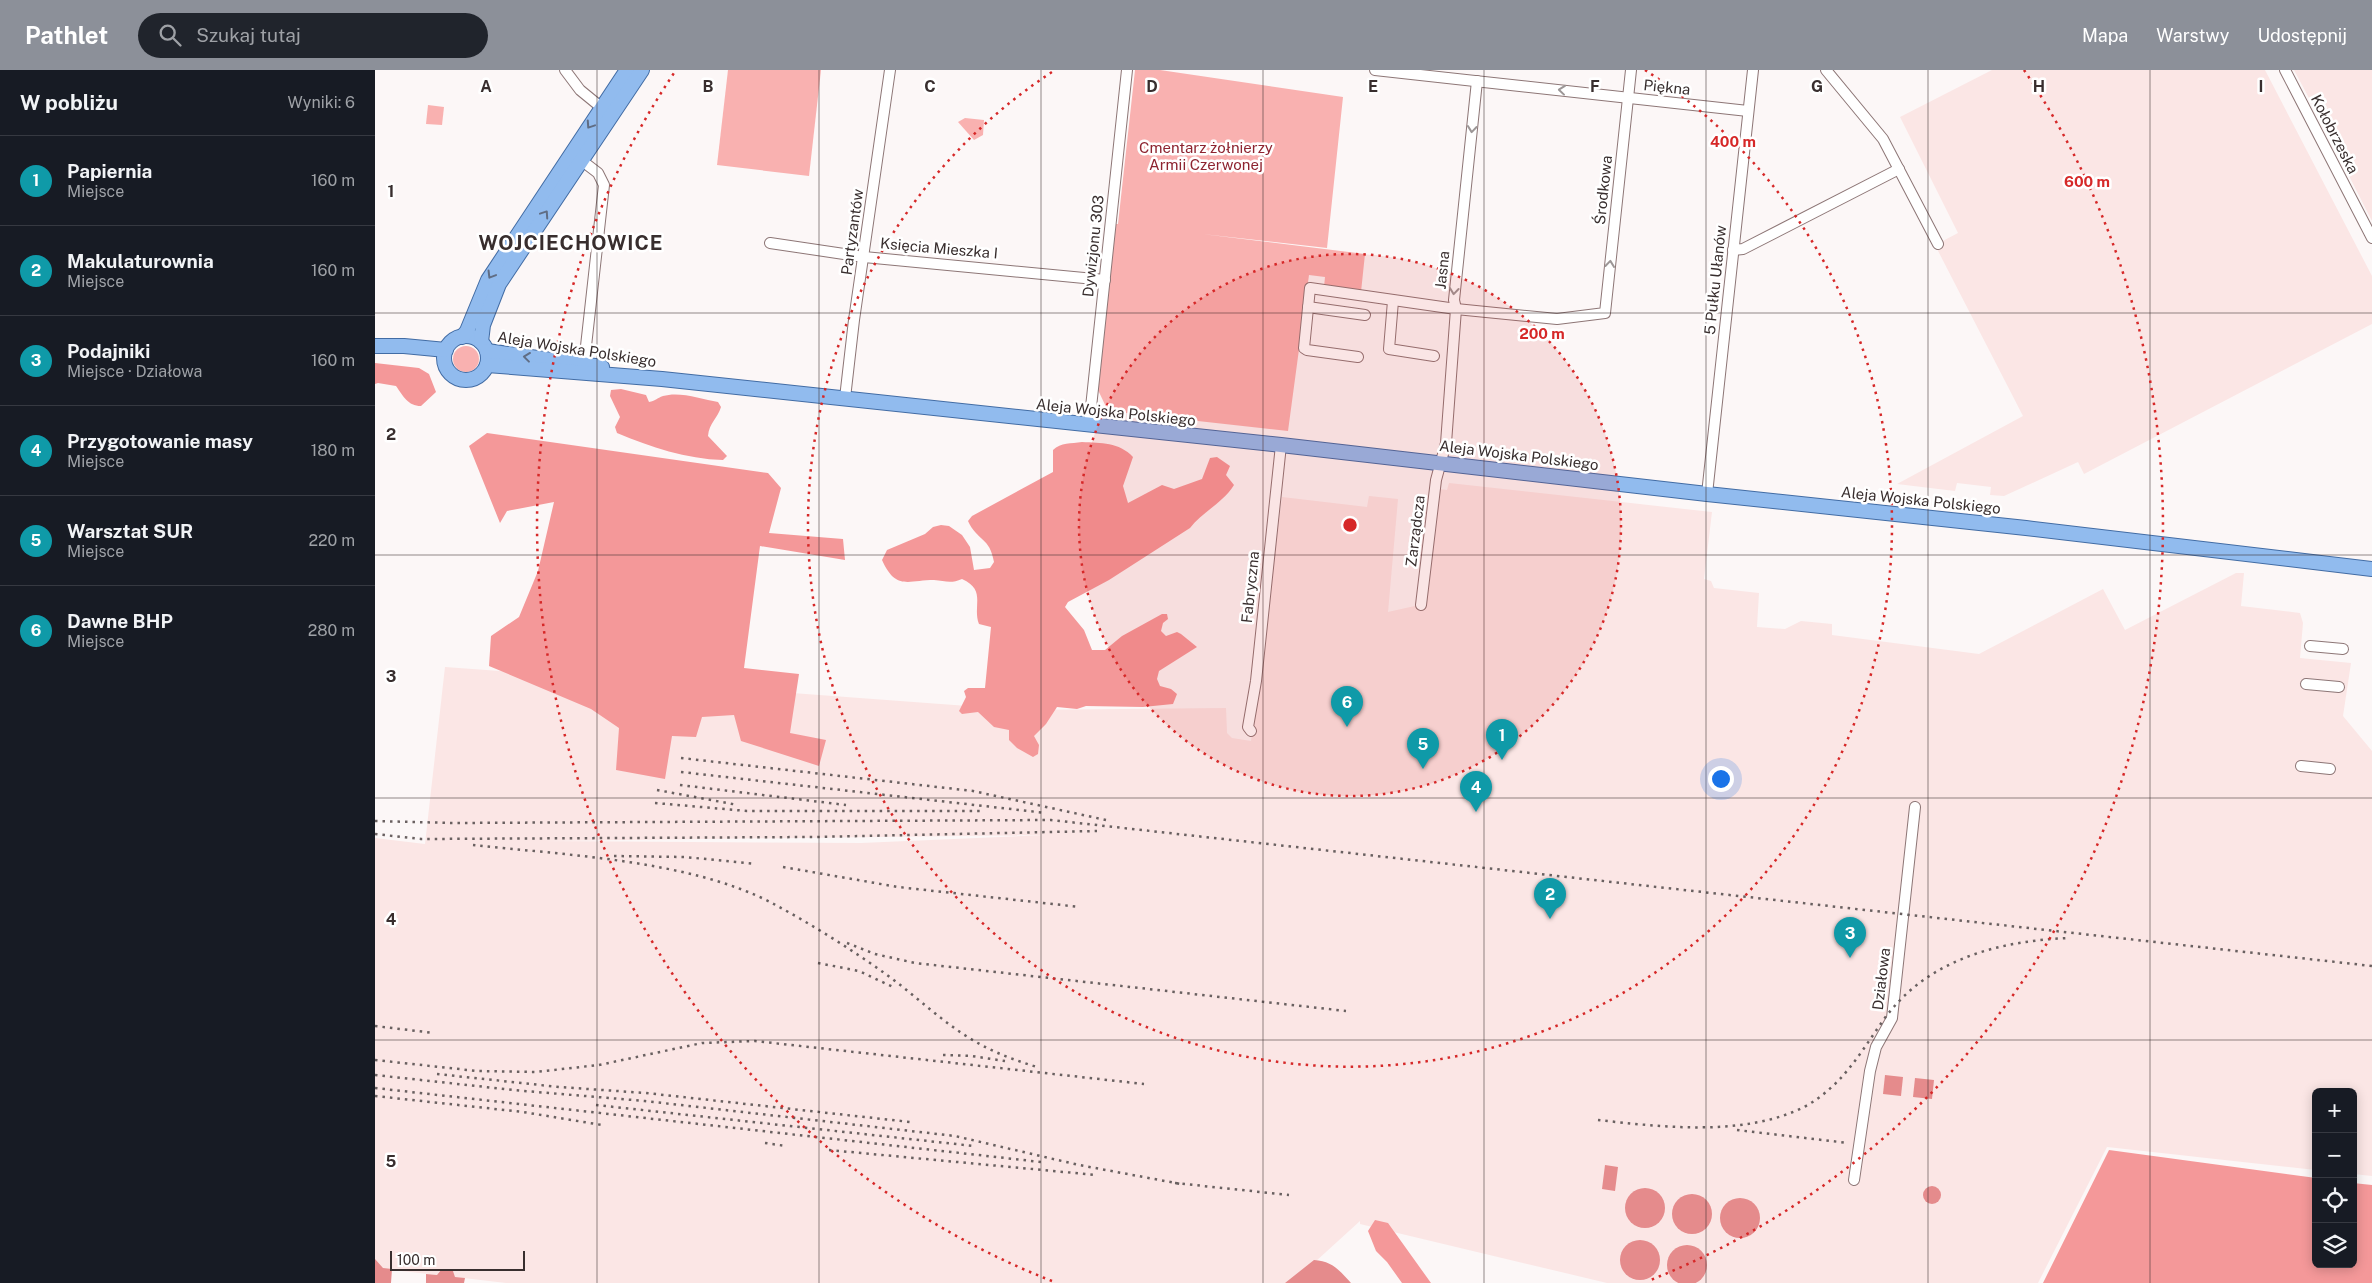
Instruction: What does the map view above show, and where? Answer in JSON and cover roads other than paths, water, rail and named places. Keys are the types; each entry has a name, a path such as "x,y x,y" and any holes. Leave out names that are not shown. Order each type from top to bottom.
{"main road":[{"path":"627,70 488,280 467,331 462,337 453,342 445,356 451,373 456,378 467,380 477,377 485,353 483,324 499,284 641,70"},
{"path":"462,337 472,337 485,353"},
{"path":"382,347 404,346 445,356"},
{"name":"Aleja Wojska Polskiego","path":"485,353 584,364 662,379"},
{"name":"Aleja Wojska Polskiego","path":"485,353 662,379 1089,426 1442,462 1707,494 2026,528 2372,569"}],"street":[{"path":"565,70 580,90 602,108"},
{"name":"Partyzantów","path":"845,398 854,320 890,70"},
{"name":"Dywizjonu 303","path":"1089,426 1127,70"},
{"name":"Piękna","path":"1375,70 1748,111"},
{"name":"Środkowa","path":"1456,309 1557,320 1605,313 1631,70"},
{"name":"5 Pułku Ułanów","path":"1707,494 1753,70"},
{"path":"1826,70 1879,132 1938,244"},
{"name":"Kołobrzeska","path":"2285,70 2372,238"},
{"name":"Jasna","path":"1442,462 1456,309 1453,300 1477,81"},
{"path":"581,160 597,172 604,185 584,364"},
{"path":"1733,250 1743,249 1899,169"},
{"name":"Księcia Mieszka I","path":"770,243 864,257 875,256 1105,280"},
{"path":"1358,357 1305,349 1303,345 1310,288 1456,309"},
{"path":"1393,301 1389,349 1434,356"},
{"path":"1308,307 1365,315"},
{"name":"Fabryczna","path":"1251,731 1248,727 1256,681 1281,445"},
{"name":"Zarządcza","path":"1421,605 1434,499 1442,462"},
{"path":"2309,646 2343,649"},
{"path":"2305,684 2339,687"},
{"path":"2301,766 2330,769"},
{"name":"Działowa","path":"1854,1180 1870,1071 1876,1048 1892,1018 1915,807"}],"railway":[{"path":"681,758 973,791 1106,820"},
{"path":"681,772 1046,813"},
{"path":"680,785 846,805"},
{"path":"657,790 738,805"},
{"path":"655,803 747,811 982,811"},
{"path":"375,821 452,823 1051,820 2372,966"},
{"path":"375,834 421,839 814,837 1097,831"},
{"path":"473,845 586,856 665,868 703,877 739,889 772,903 845,946 887,975 971,1039 1003,1055 1037,1067"},
{"path":"614,856 685,857 756,864"},
{"path":"783,867 898,887 1080,907"},
{"path":"1598,1120 1675,1127 1703,1127 1755,1123 1781,1116 1804,1107 1829,1090 1857,1058 1899,1001 1919,983 1941,969 1965,958 1990,950 2015,944 2069,938"},
{"path":"847,943 875,954 915,963 1346,1011"},
{"path":"818,963 859,971 893,987"},
{"path":"375,1026 434,1033"},
{"path":"375,1060 477,1071 535,1072 599,1065 702,1043 755,1041 1144,1084"},
{"path":"943,1055 972,1056 1005,1061"},
{"path":"437,1074 559,1087 646,1093 910,1122"},
{"path":"375,1075 513,1090 645,1101 955,1136 1079,1165 1181,1184"},
{"path":"375,1088 1041,1162"},
{"path":"375,1096 523,1112 602,1125"},
{"path":"596,1105 974,1146"},
{"path":"1737,1130 1848,1143"},
{"path":"765,1143 786,1146"},
{"path":"829,1150 1096,1175"},
{"path":"1175,1183 1289,1195"}],"place":[{"name":"Dawne BHP","path":"1347,727"},
{"name":"Papiernia","path":"1502,760"},
{"name":"Warsztat SUR","path":"1423,769"},
{"name":"Przygotowanie masy","path":"1476,812"},
{"name":"Makulaturownia","path":"1550,919"},
{"name":"Podajniki","path":"1850,958"}],"district":[{"name":"WOJCIECHOWICE","path":"571,243"}],"park label":[{"name":"Cmentarz żołnierzy Armii Czerwonej","path":"1206,156"}]}
